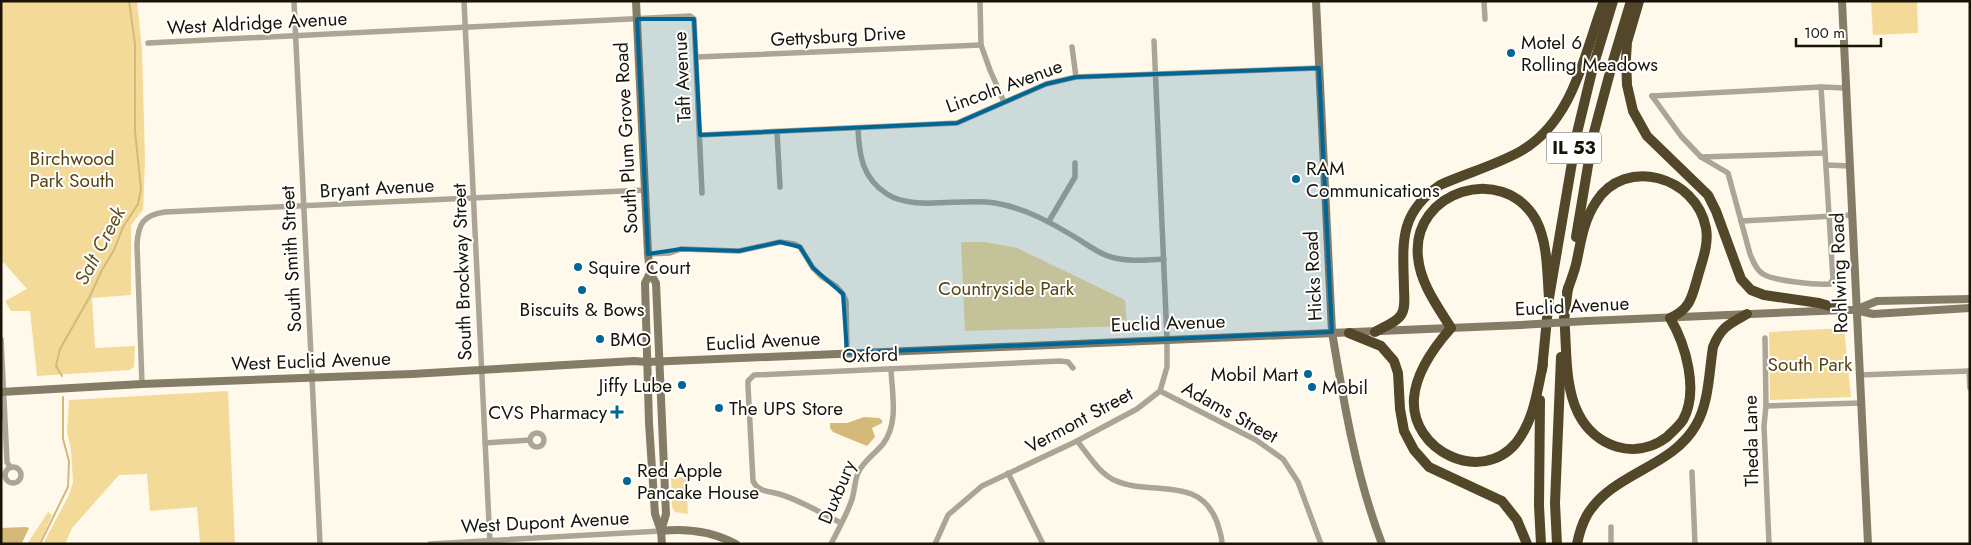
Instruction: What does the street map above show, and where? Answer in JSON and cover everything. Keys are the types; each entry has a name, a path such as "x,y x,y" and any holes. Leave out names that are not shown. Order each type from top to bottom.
{"highway":[{"path":"1375,332 1395,322 1403,311 1404,237 1409,220 1416,208 1440,185 1521,151 1541,135 1559,116 1573,87 1604,1"},
{"name":"IL 53","path":"1541,544 1540,422 1549,298 1577,132 1593,67 1613,1"},
{"name":"IL 53","path":"1558,544 1555,503 1558,401 1567,292 1594,136 1612,61 1631,1"},
{"path":"1639,1 1627,42 1626,58 1627,85 1633,111 1648,136 1708,195 1716,211 1741,279 1751,290 1764,296 1819,303 1844,310"},
{"path":"1564,315 1568,382 1577,412 1588,430 1603,442 1618,448 1636,450 1652,446 1670,435 1682,422 1688,409 1691,392 1680,338 1670,318 1685,309 1690,301 1705,252 1706,234 1703,218 1692,199 1679,186 1663,179 1644,176 1628,179 1609,187 1602,193 1589,214 1567,292"},
{"path":"1543,364 1534,408 1525,429 1514,445 1497,456 1487,460 1467,461 1445,454 1428,441 1422,433 1415,417 1414,399 1417,382 1442,338 1451,328 1421,273 1418,258 1418,242 1424,225 1433,210 1444,200 1462,191 1482,188 1500,191 1519,201 1537,222 1541,234 1547,264 1549,298"},
{"path":"1576,544 1588,514 1600,498 1621,482 1679,446 1697,425 1704,407 1713,346 1716,339 1721,330 1727,325 1747,314"},
{"path":"1349,333 1381,346 1392,358 1398,373 1400,409 1404,431 1414,450 1429,467 1502,501 1517,520 1527,544"}],"main road":[{"name":"South Plum Grove Road","path":"636,1 648,254 650,273 656,283 660,361 666,514 661,531"},
{"name":"Hicks Road","path":"1316,1 1332,332 1340,380 1361,476 1372,518 1382,544"},
{"name":"Rohlwing Road","path":"1842,1 1868,544"},
{"name":"South Plum Grove Road","path":"650,273 645,283 647,362 655,514 661,531 662,544"},
{"path":"1856,310 1877,301 1970,299"},
{"path":"1856,310 1873,314 1970,308"},
{"name":"Euclid Avenue","path":"482,369 1856,310"},
{"name":"West Euclid Avenue","path":"142,384 482,369"},
{"path":"3,392 142,384"},
{"path":"661,531 679,530 704,533 736,544"}],"street":[{"name":"South Brockway Street","path":"464,1 490,542"},
{"path":"980,1 981,45 1004,102"},
{"path":"1484,1 1485,19"},
{"name":"South Smith Street","path":"294,2 320,544"},
{"name":"Taft Avenue","path":"637,19 690,16 694,19 702,193"},
{"name":"West Aldridge Avenue","path":"148,43 637,19"},
{"name":"Vermont Street","path":"935,544 948,515 982,486 1078,441 1137,409 1160,391 1167,367 1167,339 1154,41"},
{"name":"Gettysburg Drive","path":"696,58 981,45"},
{"path":"1072,47 1076,76"},
{"name":"Lincoln Avenue","path":"700,135 957,123 1046,84 1076,76 1319,68"},
{"path":"1820,87 1833,279 1830,284 1821,284 1797,282 1763,275 1754,264 1728,173 1701,157 1682,136 1652,96 1820,87 1846,88"},
{"path":"858,128 859,154 869,178 887,195 911,203 995,202 1049,221 1108,257 1128,260 1164,259"},
{"path":"777,132 780,186"},
{"path":"1701,157 1824,153"},
{"path":"1049,221 1075,177 1075,163"},
{"path":"1826,165 1851,166"},
{"name":"Bryant Avenue","path":"142,384 137,245 138,231 144,221 152,214 644,190"},
{"path":"1741,220 1853,215"},
{"path":"648,254 670,253 681,249 746,250 780,242 794,244 800,247 813,268 843,294 846,301 847,353"},
{"name":"Theda Lane","path":"1765,338 1766,406 1764,426 1769,544"},
{"path":"1,340 4,450 10,467"},
{"name":"Oxford","path":"840,523 781,494 758,489 754,485 752,481 748,381 754,375 1060,361 1068,362 1073,368"},
{"name":"Duxbury","path":"831,544 855,492 856,475 870,456 881,446 890,432 893,415 891,369"},
{"path":"1859,375 1969,371 1970,388"},
{"name":"Adams Street","path":"1160,391 1256,440 1283,459 1298,482 1321,544"},
{"path":"1766,406 1861,403"},
{"path":"486,443 530,440"},
{"path":"1078,441 1095,464 1113,479 1133,486 1181,489 1200,498 1213,512 1222,536 1222,544"},
{"path":"1692,472 1695,544"},
{"path":"1008,473 1043,544"},
{"path":"1610,527 1611,544"},
{"name":"West Dupont Avenue","path":"430,544 661,531"}],"highlighted area":[{"path":"637,19 694,19 700,135 957,123 1046,84 1076,77 1319,68 1332,332 847,353 843,294 813,268 800,247 780,242 739,251 681,249 648,254"}],"green space":[{"name":"Birchwood Park South","path":"1,1 137,1 142,49 145,160 143,210 131,225 131,295 92,298 95,348 135,346 134,367 130,370 37,376 30,311 11,311 5,301 27,289 4,263 1,263"},
{"path":"1871,1 1917,1 1918,33 1873,35"},
{"name":"Countryside Park","path":"961,242 985,242 1017,248 1125,300 1127,326 965,331"},
{"name":"South Park","path":"1844,328 1851,397 1770,400 1769,332"},
{"path":"228,391 235,544 200,544 197,507 150,511 147,474 119,475 72,528 65,544 43,544 69,495 73,482 71,450 67,431 69,400"},
{"path":"686,477 688,514 675,512 672,507 671,478"},
{"path":"48,512 52,515 39,544 27,544"}],"shaded area":[{"path":"864,417 882,420 882,423 872,428 875,437 867,446 833,432 830,428 830,423 847,423"},
{"path":"1,528 29,528 22,543 1,543"}],"waterway":[{"name":"Salt Creek","path":"62,376 56,366 60,349 114,250 123,227 138,204 141,189 135,131 135,44 129,1"},
{"name":"Salt Creek","path":"40,544 68,487 69,461 63,439 63,397"}],"place":[{"name":"Motel 6 Rolling Meadows","path":"1511,53"},
{"name":"RAM Communications","path":"1296,179"},
{"name":"Squire Court","path":"578,267"},
{"name":"Biscuits & Bows","path":"582,290"},
{"name":"BMO","path":"600,339"},
{"name":"Mobil Mart","path":"1308,374"},
{"name":"Jiffy Lube","path":"682,385"},
{"name":"Mobil","path":"1312,387"},
{"name":"The UPS Store","path":"719,408"},
{"name":"CVS Pharmacy","path":"617,412"},
{"name":"Red Apple Pancake House","path":"627,481"}]}
